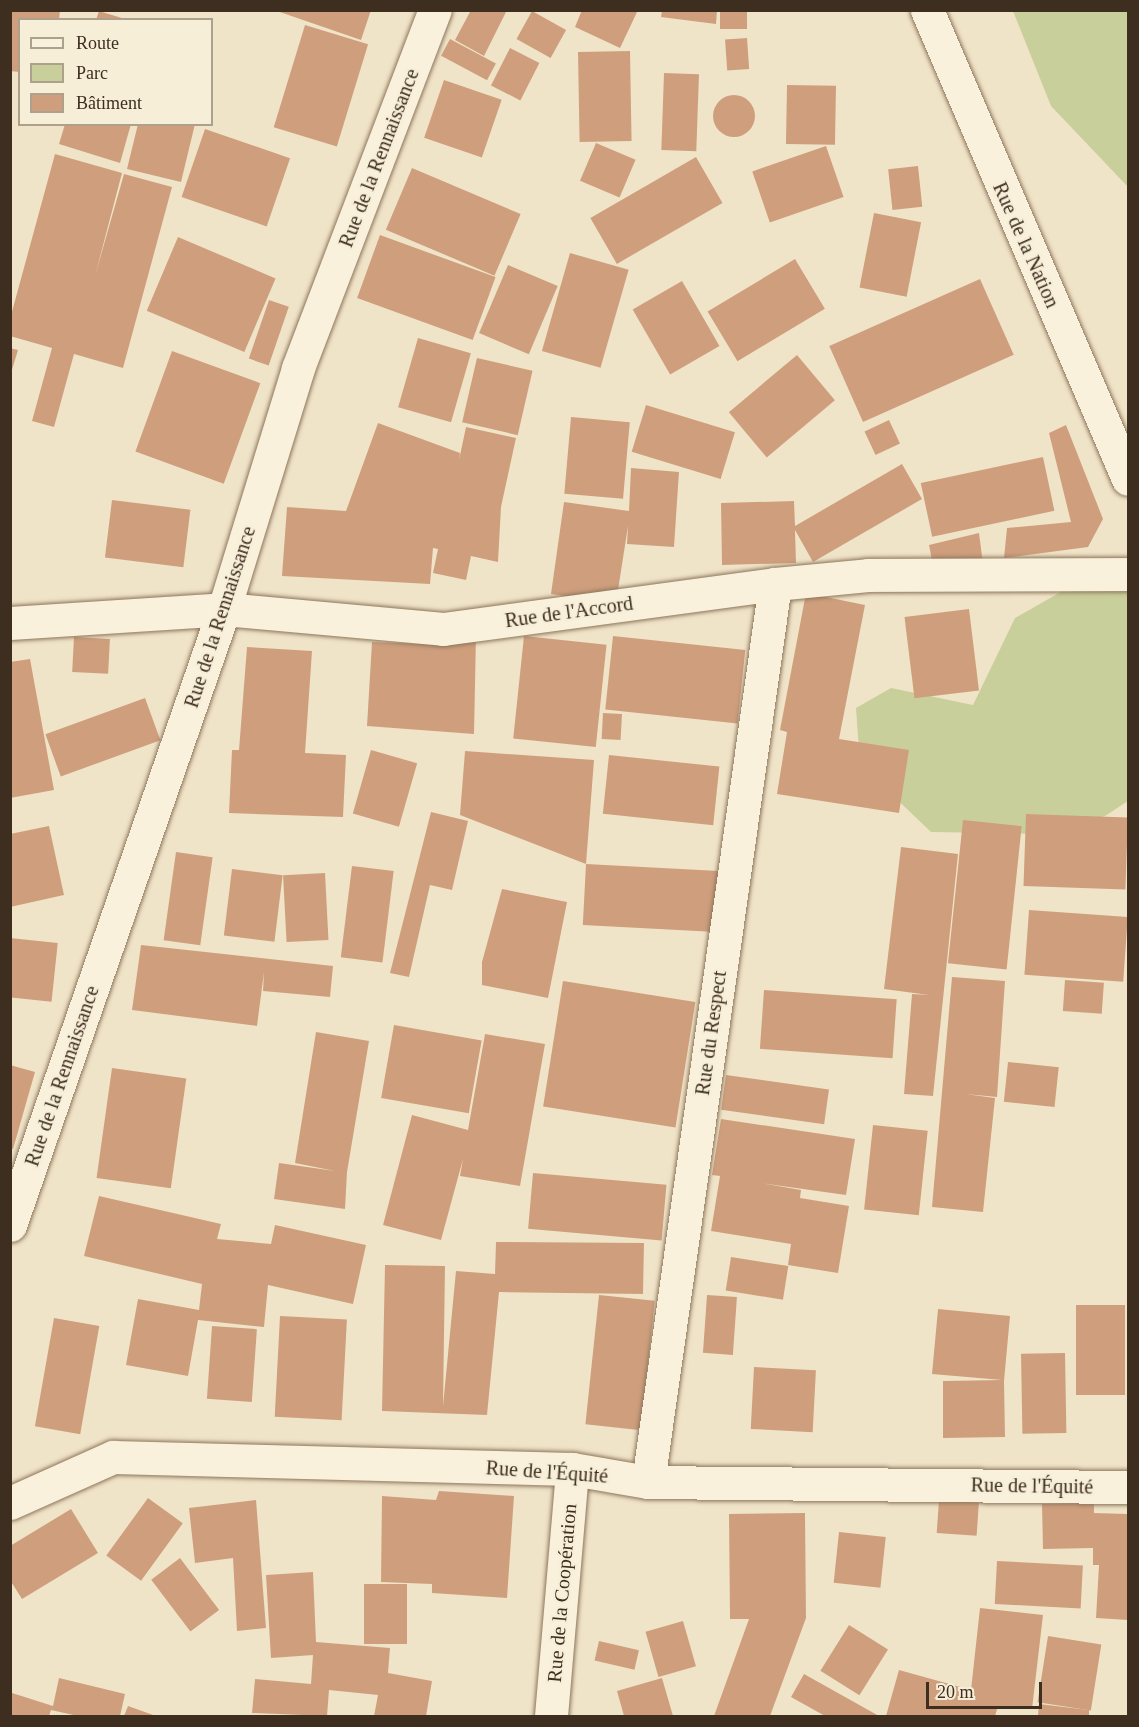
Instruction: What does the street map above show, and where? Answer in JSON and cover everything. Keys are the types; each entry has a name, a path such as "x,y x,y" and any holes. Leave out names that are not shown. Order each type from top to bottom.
{"street":[{"name":"Rue de la Rennaissance","path":"10,1225 18,1179 224,609 298,368 435,10"},
{"name":"Rue de la Nation","path":"927,10 1128,479"},
{"name":"Rue de l'Accord","path":"10,623 224,609 443,629 775,584 868,575 1128,573"},
{"name":"Rue du Respect","path":"648,1482 775,584"},
{"name":"Rue de l'Équité","path":"10,1503 113,1457 572,1469 648,1482 1128,1487"},
{"name":"Rue de la Coopération","path":"551,1716 572,1469"}],"green space":[{"path":"1013,11 1128,11 1128,187 1051,106"},
{"path":"1094,573 1128,585 1128,801 1105,816 1040,834 931,832 860,764 856,708 891,688 973,705 1015,618"}],"building":[{"path":"10,10 60,10 59,18 18,18 18,72 10,71"},
{"path":"274,10 371,10 361,40"},
{"path":"471,10 507,10 484,56 455,40"},
{"path":"582,10 638,10 620,48 575,27"},
{"path":"662,10 717,10 716,24 661,17"},
{"path":"720,10 747,10 747,29 720,29"},
{"path":"99,11 122,18 97,18"},
{"path":"532,11 566,30 551,58 516,39"},
{"path":"305,25 368,44 337,147 274,127"},
{"path":"747,38 749,69 727,70 725,40"},
{"path":"450,39 496,63 487,80 441,56"},
{"path":"510,48 539,63 520,100 491,85"},
{"path":"630,51 632,141 580,142 578,52"},
{"path":"664,73 699,74 696,151 661,150"},
{"path":"444,80 502,100 482,158 424,138"},
{"path":"787,85 836,86 835,145 786,144"},
{"path":"734,95 742,96 749,101 754,108 754,124 749,131 742,136 734,137 726,136 719,131 714,124 713,116 714,108 719,101 726,96"},
{"path":"64,126 130,126 120,163 59,144"},
{"path":"138,126 195,126 181,182 127,169"},
{"path":"205,129 290,158 267,226 182,197"},
{"path":"596,143 636,160 620,198 580,181"},
{"path":"826,146 844,197 770,222 752,171"},
{"path":"55,154 122,173 95,276 124,174 172,187 123,368 74,354 54,427 32,421 52,348 10,336 10,319"},
{"path":"696,157 722,203 617,264 590,218"},
{"path":"918,166 922,207 892,210 888,169"},
{"path":"412,168 521,214 494,276 386,230"},
{"path":"874,213 921,222 907,297 859,288"},
{"path":"380,235 496,277 473,340 357,298"},
{"path":"178,237 276,278 244,352 147,311"},
{"path":"570,253 629,270 601,368 542,351"},
{"path":"795,259 825,309 737,361 708,312"},
{"path":"508,265 558,286 529,354 479,333"},
{"path":"980,279 1014,355 863,422 829,346"},
{"path":"682,281 720,346 670,374 633,310"},
{"path":"269,300 289,307 269,365 249,359"},
{"path":"418,338 471,353 451,422 398,407"},
{"path":"10,348 18,350 11,373 10,373"},
{"path":"172,351 260,383 224,484 135,452"},
{"path":"797,355 835,400 767,457 729,412"},
{"path":"477,358 533,371 518,435 462,422"},
{"path":"646,405 735,432 721,479 632,452"},
{"path":"571,417 630,422 623,499 564,494"},
{"path":"889,420 900,444 876,455 865,431"},
{"path":"378,423 460,453 459,460 466,427 516,438 501,507 498,562 471,556 466,580 433,573 438,549 433,548 430,584 282,576 287,507 346,511"},
{"path":"1066,425 1103,519 1088,547 1004,558 1007,528 1071,522 1049,433"},
{"path":"1043,457 1054,511 932,537 921,483"},
{"path":"902,464 922,499 813,562 795,530 796,563 722,565 721,503 794,501 795,526"},
{"path":"631,468 679,472 674,547 627,544 628,526 616,603 551,594 564,502 629,511"},
{"path":"112,500 190,510 183,567 105,558"},
{"path":"979,533 983,564 933,565 929,545"},
{"path":"806,593 865,605 839,739 909,750 899,813 777,794 787,732 780,730"},
{"path":"969,609 979,690 914,698 904,617"},
{"path":"448,635 476,635 474,734 367,726 372,642 448,645"},
{"path":"524,636 607,645 596,747 513,738"},
{"path":"613,636 745,650 738,723 605,710"},
{"path":"74,637 110,639 108,674 72,672"},
{"path":"247,647 312,651 305,753 346,755 343,817 229,813 232,750 239,750"},
{"path":"30,659 54,790 10,798 10,662"},
{"path":"145,698 160,740 61,777 45,734"},
{"path":"603,713 622,714 621,740 602,739"},
{"path":"371,750 417,763 399,827 353,813"},
{"path":"465,751 594,760 586,864 460,815"},
{"path":"609,755 719,767 713,825 603,814"},
{"path":"431,812 468,821 452,890 430,885 409,977 390,973"},
{"path":"1026,814 1128,818 1125,890 1023,886"},
{"path":"963,820 1022,826 1007,969 948,963"},
{"path":"49,826 64,895 10,907 10,834"},
{"path":"901,847 958,854 933,1096 904,1094 912,994 929,995 884,989"},
{"path":"176,852 213,857 200,945 164,940"},
{"path":"586,864 719,871 716,932 583,925"},
{"path":"352,866 394,871 382,962 341,957"},
{"path":"232,869 283,875 274,942 224,936"},
{"path":"325,873 329,940 287,942 283,875"},
{"path":"502,889 567,902 548,998 482,985 482,962"},
{"path":"1029,910 1128,917 1123,982 1024,975"},
{"path":"10,938 58,943 52,1002 10,997"},
{"path":"141,945 333,966 330,997 263,991 264,972 257,1026 132,1010"},
{"path":"952,977 1005,981 997,1097 965,1094 995,1098 983,1212 932,1207"},
{"path":"1065,980 1104,983 1102,1014 1063,1011"},
{"path":"563,981 695,1002 675,1127 543,1106"},
{"path":"764,990 897,999 893,1058 760,1049"},
{"path":"394,1025 482,1040 469,1113 381,1098"},
{"path":"316,1032 369,1041 347,1172 345,1209 274,1199 279,1163 335,1171 295,1163"},
{"path":"485,1034 545,1044 520,1186 460,1176 463,1159 441,1240 383,1225 412,1115 468,1130"},
{"path":"1008,1062 1059,1067 1055,1107 1004,1102"},
{"path":"10,1065 35,1072 13,1149 10,1148"},
{"path":"112,1068 186,1078 171,1188 97,1178"},
{"path":"726,1075 829,1089 824,1124 721,1110"},
{"path":"721,1119 855,1139 846,1195 761,1183 801,1190 800,1198 849,1206 838,1273 788,1265 791,1244 711,1231 720,1176 712,1175"},
{"path":"873,1125 928,1131 919,1215 864,1210"},
{"path":"533,1173 666,1185 662,1240 528,1229"},
{"path":"99,1196 221,1224 217,1239 271,1244 275,1225 366,1245 353,1304 268,1285 264,1327 198,1320 188,1376 126,1365 138,1299 199,1310 202,1284 84,1256"},
{"path":"496,1242 644,1243 643,1294 499,1292 487,1415 382,1411 385,1265 445,1266 443,1406 456,1271 495,1274"},
{"path":"731,1257 788,1266 783,1300 726,1291"},
{"path":"599,1295 655,1301 641,1430 585,1424"},
{"path":"707,1295 737,1297 733,1355 703,1353"},
{"path":"1076,1305 1125,1305 1125,1395 1076,1395"},
{"path":"938,1309 1010,1316 1004,1381 1005,1437 943,1438 943,1381 1002,1380 932,1374"},
{"path":"280,1316 347,1320 342,1420 275,1417"},
{"path":"54,1318 99,1326 80,1434 35,1426"},
{"path":"212,1326 257,1329 252,1402 207,1399"},
{"path":"1065,1353 1066,1433 1022,1434 1021,1354"},
{"path":"754,1367 816,1370 813,1432 751,1429"},
{"path":"439,1491 514,1496 507,1598 432,1593 432,1584 381,1582 382,1496 436,1500"},
{"path":"148,1498 183,1523 141,1581 106,1555"},
{"path":"256,1500 266,1628 237,1631 233,1558 195,1563 189,1508"},
{"path":"939,1500 979,1503 977,1536 937,1533"},
{"path":"1094,1503 1094,1513 1128,1514 1128,1620 1096,1618 1099,1565 1093,1565 1093,1548 1043,1549 1042,1504"},
{"path":"71,1509 98,1553 22,1599 10,1580 10,1546"},
{"path":"805,1513 806,1618 770,1716 714,1716 749,1619 730,1619 729,1514"},
{"path":"839,1532 886,1537 880,1588 834,1583"},
{"path":"180,1558 219,1610 190,1632 151,1580"},
{"path":"997,1561 1083,1566 1081,1608 995,1604"},
{"path":"313,1572 316,1642 390,1648 388,1673 432,1681 426,1716 374,1716 378,1695 329,1690 327,1716 252,1713 255,1679 311,1684 313,1655 271,1658 266,1575"},
{"path":"364,1584 407,1584 407,1644 364,1644"},
{"path":"980,1608 1043,1615 1032,1709 998,1706 995,1716 886,1716 899,1670 971,1690"},
{"path":"683,1621 696,1666 658,1677 646,1632"},
{"path":"849,1625 888,1649 859,1695 820,1671"},
{"path":"1048,1636 1101,1644 1091,1711 1038,1702"},
{"path":"599,1641 639,1650 634,1670 595,1660"},
{"path":"804,1674 879,1716 825,1716 791,1697"},
{"path":"59,1678 125,1694 120,1716 78,1716 51,1710 49,1716 10,1716 12,1693 53,1706"},
{"path":"662,1678 673,1716 624,1716 617,1691"},
{"path":"1039,1704 1089,1710 1089,1716 1038,1716"},
{"path":"128,1706 156,1716 124,1716"}]}
